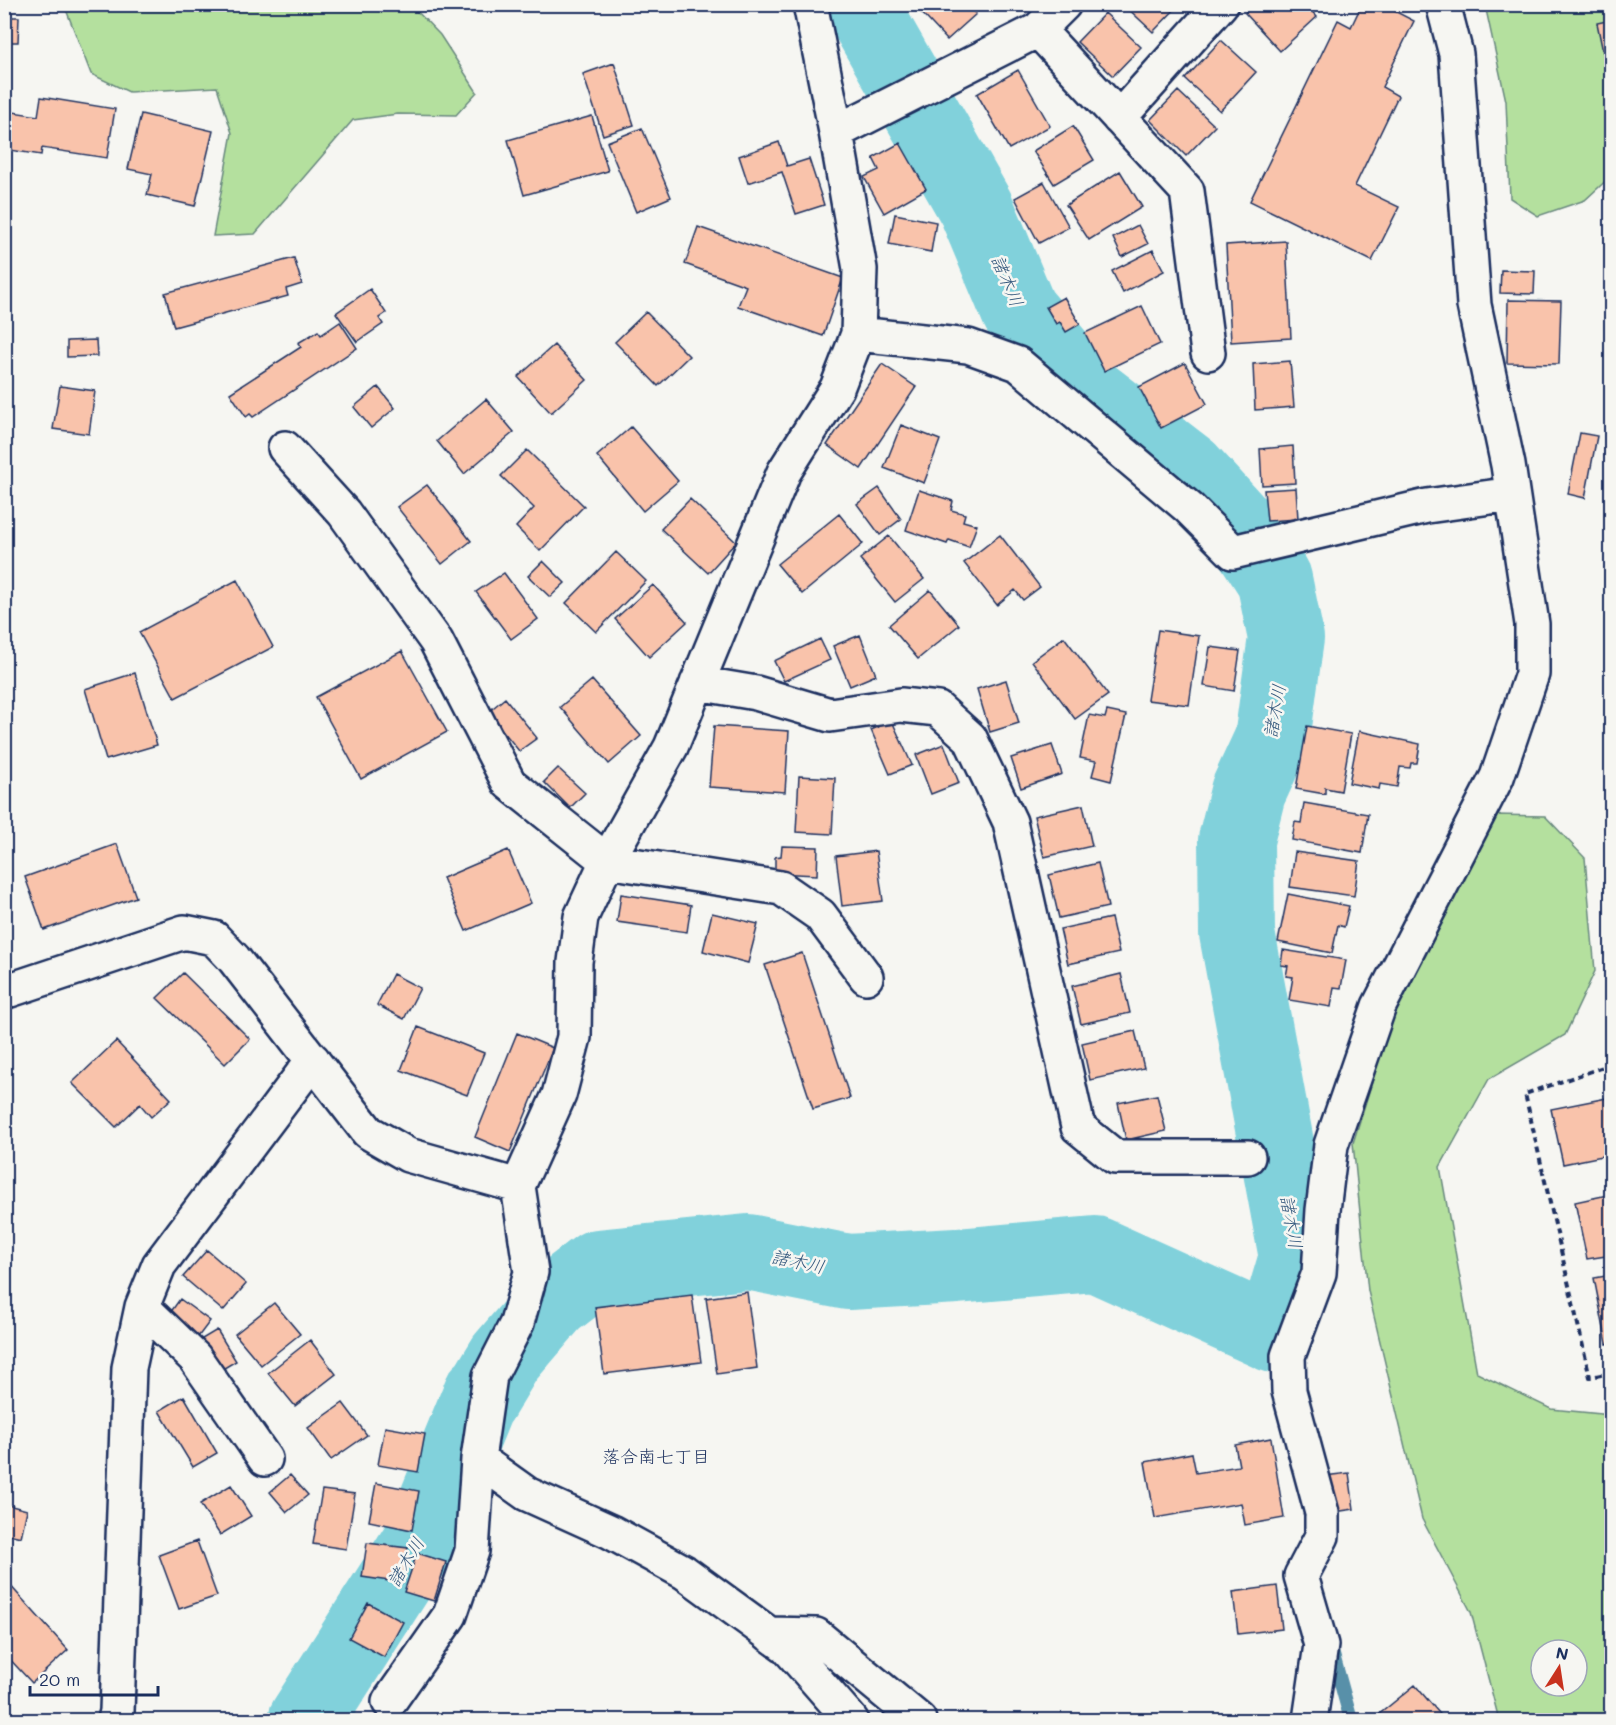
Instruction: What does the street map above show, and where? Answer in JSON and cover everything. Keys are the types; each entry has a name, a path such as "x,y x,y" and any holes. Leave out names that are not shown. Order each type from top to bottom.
{"street":[{"path":"389,1701 450,1615 472,1551 478,1460 490,1376 517,1323 531,1272 518,1186 559,1095 574,1037 575,962 581,917 607,861 670,747 784,472 837,388 858,334 860,269 836,132 810,4"},
{"path":"836,132 1038,30 1064,4"},
{"path":"1119,118 1221,4"},
{"path":"1310,1720 1321,1645 1301,1576 1322,1536 1322,1513 1289,1391 1288,1356 1319,1273 1323,1210 1331,1145 1379,1006 1497,777 1532,674 1532,624 1508,465 1474,305 1456,54 1443,4"},
{"path":"1038,30 1187,191 1208,354"},
{"path":"858,334 968,346 1018,364 1189,508 1233,552 1427,506 1512,494"},
{"path":"285,448 344,513 436,641 509,783 607,861 781,888 820,915 866,977"},
{"path":"697,683 756,693 830,715 901,705 938,710 970,738 1010,822 1078,1127 1115,1157 1248,1157"},
{"path":"4,992 184,932 213,938 234,959 368,1132 408,1155 518,1186"},
{"path":"115,1720 129,1368 142,1307 159,1265 313,1060"},
{"path":"142,1307 195,1358 265,1459"},
{"path":"478,1460 527,1494 611,1532 684,1572 787,1647 851,1720"},
{"path":"769,1634 816,1635 919,1720"}],"path":[{"path":"1611,1064 1525,1094 1590,1377 1611,1373"}],"green space":[{"path":"57,5 411,5 440,35 477,92 456,115 398,114 353,120 255,234 213,236 232,133 217,87 129,92 91,74 67,12"},
{"path":"1485,5 1611,5 1611,176 1585,200 1538,216 1510,198 1506,101"},
{"path":"1495,815 1545,816 1585,858 1595,971 1565,1035 1489,1079 1440,1167 1477,1373 1551,1409 1611,1415 1611,1720 1499,1720 1471,1612 1422,1519 1368,1291 1353,1143 1403,983"}],"building":[{"path":"918,4 967,4 976,14 947,40 916,7"},
{"path":"1123,4 1180,4 1153,32"},
{"path":"1254,4 1305,4 1317,17 1280,51 1245,13"},
{"path":"1362,4 1381,4 1414,21 1382,87 1398,96 1355,186 1399,207 1372,261 1250,201 1338,20 1351,27"},
{"path":"1105,13 1141,47 1113,76 1077,42"},
{"path":"4,17 19,17 18,42 4,42"},
{"path":"1612,20 1612,51 1603,52 1597,23"},
{"path":"1221,40 1256,72 1220,111 1185,79"},
{"path":"614,63 634,125 603,135 583,74"},
{"path":"1018,70 1050,126 1009,149 977,94"},
{"path":"1178,91 1215,126 1186,156 1150,120"},
{"path":"41,97 115,109 107,158 42,148 41,155 4,149 7,111 38,116"},
{"path":"141,114 213,131 195,206 147,195 152,174 128,169"},
{"path":"592,116 608,171 524,195 508,140"},
{"path":"1073,126 1094,160 1054,184 1033,151"},
{"path":"642,128 671,197 636,212 607,142"},
{"path":"779,142 787,166 809,159 824,205 796,214 782,172 748,183 739,156"},
{"path":"900,143 926,189 884,213 864,177 879,170 873,158"},
{"path":"1120,171 1142,207 1089,240 1066,205"},
{"path":"1044,182 1069,227 1039,243 1015,198"},
{"path":"895,214 936,222 931,252 889,244"},
{"path":"1138,225 1148,244 1122,257 1113,238"},
{"path":"698,227 843,278 823,336 738,306 746,286 685,264"},
{"path":"1286,241 1291,338 1231,342 1226,245"},
{"path":"1153,250 1164,271 1123,293 1112,271"},
{"path":"294,258 302,284 286,289 288,296 174,327 165,293"},
{"path":"1501,270 1535,271 1534,294 1500,293"},
{"path":"370,289 386,313 379,318 383,324 357,342 336,313"},
{"path":"1064,297 1080,324 1066,332 1060,322 1056,324 1046,307"},
{"path":"1508,300 1561,301 1559,364 1507,363"},
{"path":"1142,306 1160,344 1104,371 1085,333"},
{"path":"646,312 689,356 658,386 615,342"},
{"path":"340,322 357,348 253,417 250,414 246,417 230,393 301,347 298,343 318,331 321,335"},
{"path":"96,340 97,356 67,357 67,341"},
{"path":"554,345 587,380 551,413 518,377"},
{"path":"1290,361 1294,407 1255,410 1253,364"},
{"path":"1185,363 1207,404 1161,428 1139,387"},
{"path":"882,364 916,387 861,469 827,445"},
{"path":"60,386 95,391 89,434 53,429"},
{"path":"378,387 395,408 371,428 354,407"},
{"path":"486,399 514,432 464,474 437,441"},
{"path":"901,425 940,440 924,483 884,468"},
{"path":"631,427 678,481 643,511 597,456"},
{"path":"1580,433 1597,436 1585,498 1568,494"},
{"path":"1293,446 1295,483 1262,485 1260,449"},
{"path":"527,450 584,506 540,551 516,527 534,508 501,476"},
{"path":"427,485 471,541 442,564 397,507"},
{"path":"879,488 901,519 880,535 857,504"},
{"path":"1296,488 1298,519 1267,521 1264,490"},
{"path":"919,490 953,501 951,510 965,514 963,521 977,525 969,547 949,540 947,544 906,530"},
{"path":"690,499 736,542 708,573 661,529"},
{"path":"839,514 863,544 802,594 777,564"},
{"path":"1000,535 1040,587 1023,600 1015,590 997,605 964,563"},
{"path":"889,536 924,579 895,602 860,559"},
{"path":"616,552 646,581 596,632 566,603"},
{"path":"543,561 565,583 550,597 528,576"},
{"path":"504,573 538,619 511,639 476,592"},
{"path":"237,580 273,647 175,698 139,632"},
{"path":"653,585 687,622 649,657 615,619"},
{"path":"930,590 959,625 918,659 889,625"},
{"path":"1158,630 1199,636 1189,705 1147,700"},
{"path":"860,635 876,675 850,686 833,646"},
{"path":"1064,637 1108,695 1075,719 1032,661"},
{"path":"820,639 830,660 784,681 774,661"},
{"path":"1210,647 1240,651 1234,691 1204,686"},
{"path":"402,651 447,732 361,779 316,697"},
{"path":"135,673 157,745 106,760 85,689"},
{"path":"592,680 641,736 609,764 560,707"},
{"path":"1006,680 1019,723 990,732 977,689"},
{"path":"505,698 537,738 519,751 488,712"},
{"path":"1107,711 1126,715 1111,781 1092,776 1096,761 1080,758 1089,715 1105,718"},
{"path":"892,721 912,765 890,774 871,730"},
{"path":"714,726 789,731 785,792 709,787"},
{"path":"1307,726 1351,734 1341,791 1325,788 1325,794 1296,789"},
{"path":"1359,731 1420,744 1417,763 1411,763 1410,768 1400,767 1397,787 1380,784 1379,789 1349,783"},
{"path":"944,744 959,783 931,794 916,755"},
{"path":"1052,745 1062,774 1021,788 1011,758"},
{"path":"558,768 585,793 570,808 544,782"},
{"path":"799,776 835,778 832,834 796,832"},
{"path":"1304,803 1368,814 1362,853 1292,840 1295,822 1301,823"},
{"path":"1083,805 1092,846 1044,857 1034,816"},
{"path":"117,844 136,897 44,930 25,877"},
{"path":"782,846 818,847 817,875 775,873 775,857 781,856"},
{"path":"508,850 531,903 466,931 443,878"},
{"path":"876,851 883,901 842,906 836,856"},
{"path":"1295,852 1359,861 1354,896 1290,887"},
{"path":"1098,863 1108,907 1059,918 1049,875"},
{"path":"621,894 691,905 687,932 617,922"},
{"path":"1288,894 1349,906 1344,927 1338,925 1332,953 1278,942"},
{"path":"712,913 758,924 748,963 703,951"},
{"path":"1111,918 1119,953 1068,964 1060,929"},
{"path":"1283,950 1346,960 1341,988 1334,987 1331,1007 1289,1000 1293,977 1286,976 1288,966 1281,965"},
{"path":"802,953 850,1098 813,1109 765,965"},
{"path":"183,973 250,1039 225,1064 157,998"},
{"path":"393,974 420,988 404,1019 377,1005"},
{"path":"1121,974 1130,1013 1081,1024 1072,986"},
{"path":"418,1027 484,1053 467,1095 401,1070"},
{"path":"1135,1031 1144,1068 1090,1080 1082,1043"},
{"path":"517,1033 553,1048 510,1152 475,1137"},
{"path":"116,1041 171,1099 151,1117 140,1104 116,1127 72,1083"},
{"path":"1157,1095 1166,1131 1126,1140 1118,1103"},
{"path":"1612,1097 1612,1154 1563,1164 1551,1109"},
{"path":"1612,1194 1612,1255 1587,1259 1575,1202"},
{"path":"207,1250 246,1284 223,1311 183,1277"},
{"path":"1612,1275 1612,1343 1607,1344 1594,1278"},
{"path":"747,1292 757,1368 717,1374 706,1298"},
{"path":"692,1295 701,1362 604,1374 595,1307"},
{"path":"180,1299 210,1321 195,1341 165,1320"},
{"path":"274,1303 300,1334 261,1365 235,1334"},
{"path":"217,1330 236,1361 216,1373 197,1342"},
{"path":"310,1340 336,1374 295,1406 268,1373"},
{"path":"184,1396 217,1453 193,1467 159,1411"},
{"path":"343,1403 367,1435 331,1460 308,1428"},
{"path":"385,1427 425,1434 418,1472 378,1465"},
{"path":"1271,1438 1284,1518 1245,1525 1241,1503 1155,1518 1145,1462 1192,1453 1196,1473 1239,1466 1235,1445"},
{"path":"1349,1473 1354,1509 1321,1514 1316,1477"},
{"path":"290,1475 308,1495 287,1512 270,1492"},
{"path":"376,1483 419,1491 412,1530 369,1521"},
{"path":"231,1485 251,1516 220,1535 200,1504"},
{"path":"322,1490 355,1494 346,1549 313,1544"},
{"path":"4,1504 27,1510 21,1537 4,1533"},
{"path":"197,1541 217,1596 179,1609 159,1555"},
{"path":"367,1543 408,1548 403,1583 362,1577"},
{"path":"417,1553 446,1562 434,1601 404,1592"},
{"path":"8,1583 68,1650 32,1683 4,1653 4,1587"},
{"path":"1277,1586 1282,1629 1238,1634 1233,1592"},
{"path":"368,1603 403,1622 384,1657 349,1638"},
{"path":"1415,1685 1445,1720 1372,1720"}],"waterway":[{"name":"諸木川","path":"306,1720 421,1540 481,1393 479,1401 505,1358 553,1302 598,1267 748,1252 848,1272 957,1266 1095,1254 1274,1335 1297,1257 1237,933 1236,840 1248,792 1272,740 1286,638 1274,579 1244,532 1188,470 1088,393 1019,311 976,208 860,4"},
{"path":"1274,1335 1279,1358"},
{"path":"1330,1644 1351,1720"}],"district":[{"name":"落合南七丁目","path":"656,1457"}]}
